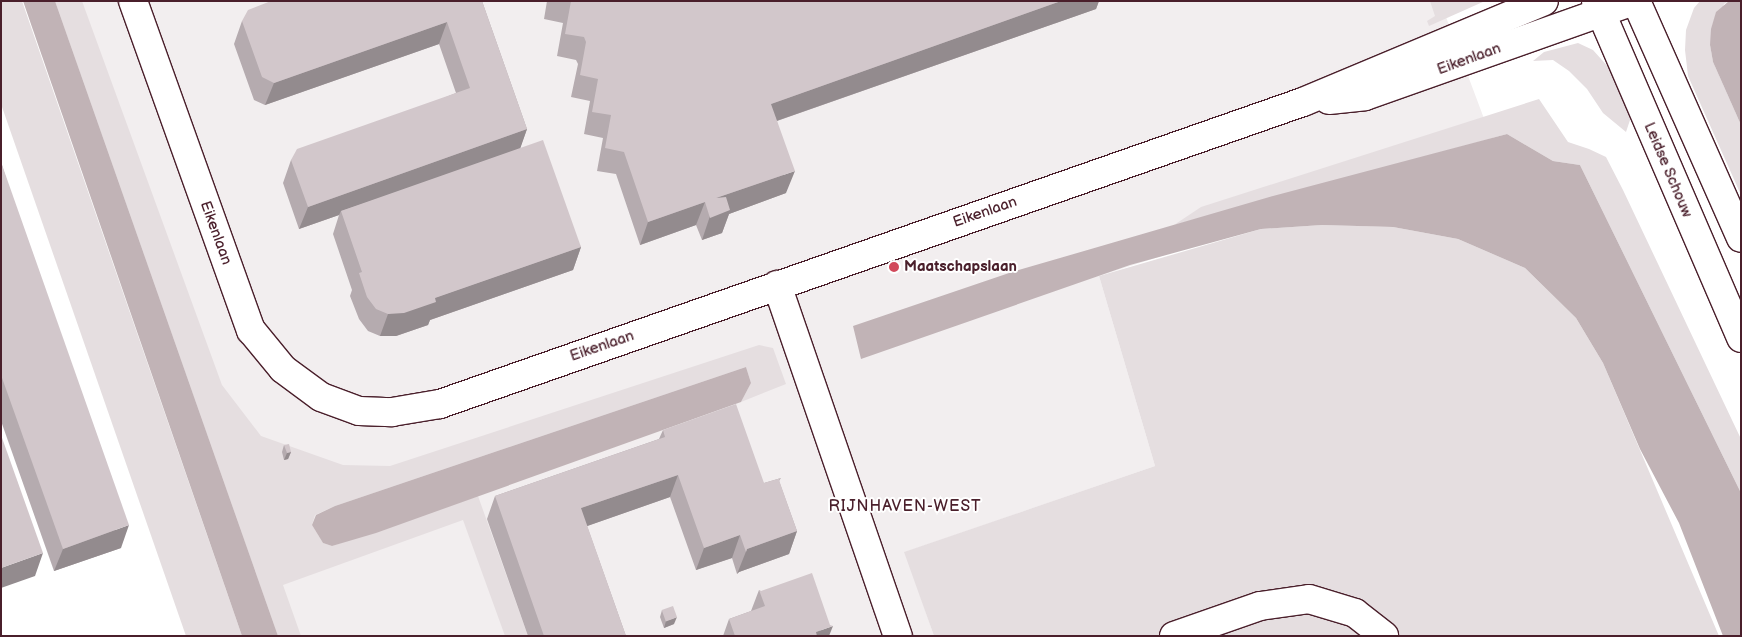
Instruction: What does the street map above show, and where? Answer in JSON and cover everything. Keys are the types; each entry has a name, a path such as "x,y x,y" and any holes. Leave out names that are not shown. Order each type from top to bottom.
{"street":[{"name":"Eikenlaan","path":"133,1 251,330 284,369 321,397 359,411 392,412 440,404 1303,102 1544,1"},
{"name":"Eikenlaan","path":"1303,102 1365,96 1598,7 1634,1"},
{"path":"1634,1 1741,238"},
{"name":"Leidse Schouw","path":"1598,7 1741,338"},
{"path":"776,285 898,636"},
{"path":"1174,636 1260,606 1309,599 1356,613 1384,636"}],"shaded area":[{"path":"1,1 22,1 242,636 186,636 1,104"},
{"path":"23,1 55,1 278,636 242,636"},
{"path":"32,1 1440,1 1519,212 1375,188 1099,276 1155,466 905,552 934,636 256,636"},
{"path":"55,1 82,1 222,385 261,436 343,465 390,466 759,345 773,348 786,384 741,402 751,383 746,367 335,506 315,515 312,525 323,543 332,546 478,496 528,636 505,636 463,520 283,585 301,636 278,636"},
{"path":"1430,1 1485,1 1429,26 1427,21 1435,16"},
{"path":"1700,1 1729,1 1724,4 1710,45 1713,62 1741,125 1741,195 1688,76 1685,50 1686,30 1694,8"},
{"path":"1729,1 1741,1 1741,125 1713,62 1710,45 1711,29 1716,12"},
{"path":"1578,43 1593,50 1610,69 1627,101 1631,117 1626,132 1603,113 1587,89 1569,71 1553,60 1533,61 1544,52"},
{"path":"1539,99 1568,142 1606,157 1623,190 1741,439 1741,493 1580,165 1553,161 1507,134 1174,225 1201,207"},
{"path":"1507,134 1553,161 1580,165 1741,493 1741,636 1723,636 1679,523 1640,449 1603,363 1576,318 1525,268 1458,239 1393,227 1322,225 1261,229 1130,265 861,359 853,326 1012,272 1273,196"},
{"path":"1322,225 1393,227 1458,239 1525,268 1576,318 1603,363 1719,636 934,636 904,552 1155,466 1099,276 1261,229"},
{"path":"746,367 751,383 741,402 376,533 332,546 323,543 312,525 316,515 335,506"}],"building":[{"path":"271,1 482,1 527,129 308,207 291,160 297,149 470,88 447,22 274,83 262,77 242,21 248,10"},
{"path":"571,1 1061,1 771,104 795,171 716,198 726,197 730,210 710,218 705,202 648,222 624,152 605,148 611,115 592,112 598,79 580,75 586,42 584,37 565,34"},
{"path":"543,140 581,247 435,298 436,302 404,313 388,314 376,309 367,297 359,273 362,272 341,211"},
{"path":"1,162 129,525 63,549 1,375"},
{"path":"736,404 764,483 781,478 779,480 797,531 747,549 746,552 740,535 704,548 678,475 581,508 626,636 544,636 495,496 665,437 663,430"},
{"path":"1,435 43,553 1,568"},
{"path":"289,444 291,452 287,453 284,445"},
{"path":"812,573 830,625 833,626 816,632 817,636 735,636 729,619 765,606 759,590 761,591"},
{"path":"673,606 677,617 666,621 662,610"}],"place":[{"name":"Maatschapslaan","path":"894,267"}],"district":[{"name":"RIJNHAVEN-WEST","path":"905,507"}]}
